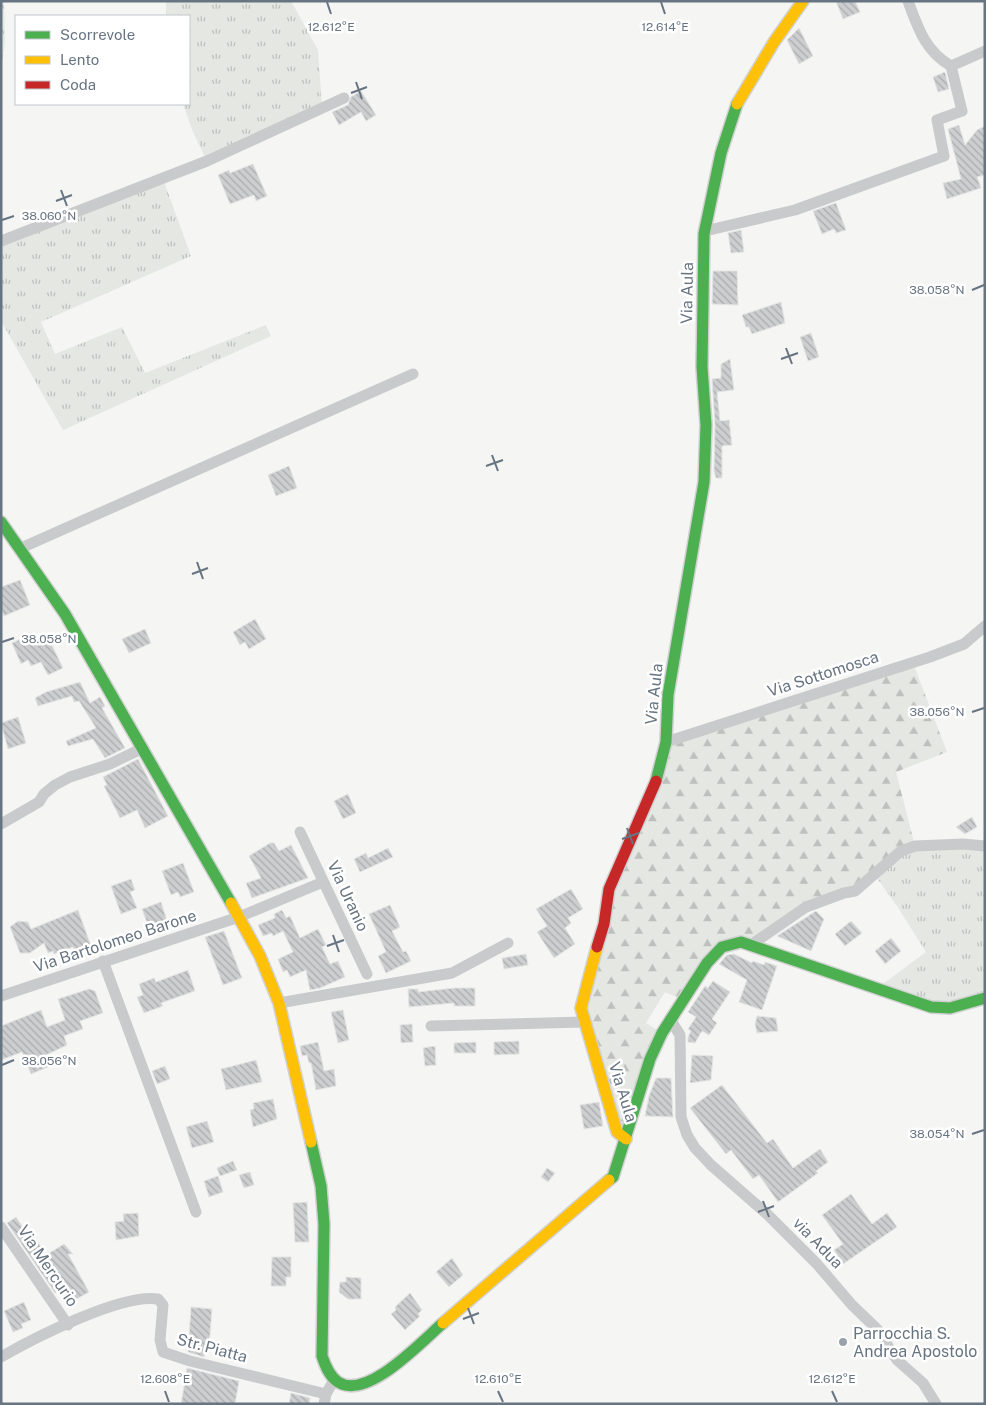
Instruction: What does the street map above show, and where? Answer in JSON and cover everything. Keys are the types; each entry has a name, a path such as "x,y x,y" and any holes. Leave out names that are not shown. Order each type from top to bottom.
{"main road":[{"name":"Via Aula","path":"626,1139 617,1132 584,1022 583,1000 604,924 609,889 648,805 662,763 666,742 668,695 704,482 706,425 702,367 705,231 721,153 736,105 774,42 802,1"},
{"path":"1,522 21,548 65,614 143,748 260,956 279,1002 321,1186 324,1224 322,1356 334,1380 345,1386 358,1386 380,1377 603,1187 613,1176 650,1059 670,1019 707,963 722,947 741,942 932,1007 950,1008 985,998"}],"street":[{"path":"705,231 795,210 944,156 937,120 962,111 951,66 936,58 926,44 908,1"},
{"path":"951,66 985,51"},
{"path":"1,241 207,161 344,98"},
{"path":"21,548 413,374"},
{"name":"Via Sottomosca","path":"666,742 930,657 964,644 985,626"},
{"path":"1,824 39,802 44,794 55,785 110,764 143,748"},
{"name":"Via Uranio","path":"300,832 367,974"},
{"path":"751,945 806,907 854,891 901,851 925,845 963,844 985,846"},
{"name":"Via Bartolomeo Barone","path":"1,996 239,917 324,882"},
{"path":"279,1002 452,973 508,943"},
{"path":"103,961 196,1212"},
{"name":"via Adua","path":"670,1019 680,1035 682,1117 687,1135 695,1148 818,1264 852,1305 877,1329 897,1360 923,1383 936,1404"},
{"path":"431,1026 584,1022"},
{"name":"Via Mercurio","path":"1,1226 68,1325"},
{"name":"Str. Piatta","path":"1,1357 25,1343 68,1325 146,1297 158,1299 163,1306 160,1340 163,1352 325,1399"},
{"path":"325,1399 334,1380"}],"green space":[{"path":"1,1 4,1 5,40 1,73"},
{"path":"166,1 291,1 318,50 322,107 207,161 193,132 183,105 190,105 190,15 166,15"},
{"path":"163,179 191,256 41,322 55,354 122,327 145,373 266,325 271,336 63,430 1,321 1,241"},
{"path":"913,663 947,752 896,772 915,846 855,891 827,899 751,945 722,947 683,1000 665,992 646,1023 662,1033 626,1139 584,1022 604,924 666,742"},
{"path":"985,846 985,998 950,1008 876,989 926,952 874,874 901,851"}],"building":[{"path":"836,1 855,1 860,12 843,19"},
{"path":"799,28 813,56 799,64 787,40"},
{"path":"945,72 949,89 938,92 933,77"},
{"path":"361,91 376,115 366,121 361,112 339,125 332,112 348,105 351,97"},
{"path":"959,125 965,145 977,130 985,126 985,175 977,177 981,188 947,199 943,183 961,179 948,129"},
{"path":"253,164 267,196 256,201 254,195 230,204 218,175 229,170 230,173"},
{"path":"836,203 846,230 836,233 834,229 822,234 813,211"},
{"path":"741,230 744,252 731,253 728,233"},
{"path":"713,271 737,271 738,305 712,304"},
{"path":"781,302 785,323 752,334 749,327 746,327 742,315"},
{"path":"811,333 819,357 808,361 800,337"},
{"path":"730,359 734,390 717,392 720,421 729,420 732,445 722,446 722,478 716,478 714,471 715,424 712,379 721,378 721,364"},
{"path":"289,466 297,488 276,496 268,475"},
{"path":"20,580 30,605 4,616 1,608 1,587"},
{"path":"255,619 266,639 249,649 245,642 240,645 233,632"},
{"path":"145,629 151,643 129,653 122,639"},
{"path":"33,633 36,640 47,635 63,668 48,675 41,662 31,666 28,660 21,664 12,643"},
{"path":"80,682 90,703 100,697 105,706 102,708 125,748 105,758 93,739 68,746 66,741 96,728 79,701 74,702 72,696 38,706 35,698 46,692"},
{"path":"18,717 26,743 8,749 1,723"},
{"path":"138,759 168,816 145,828 137,810 120,818 104,786 107,785 103,777"},
{"path":"348,794 356,813 343,819 334,801"},
{"path":"972,817 977,827 965,834 956,827"},
{"path":"270,843 274,843 279,851 291,845 308,878 252,898 246,883 261,878 249,856"},
{"path":"388,848 393,857 360,872 354,859 366,853 368,858"},
{"path":"183,863 194,892 180,897 178,892 171,895 162,871"},
{"path":"131,879 135,890 130,892 137,908 121,914 111,886"},
{"path":"571,889 583,909 568,918 571,923 565,928 575,944 554,958 537,932 547,926 536,909"},
{"path":"161,902 169,927 151,933 142,909"},
{"path":"390,905 400,927 392,931 403,952 406,951 411,961 386,973 378,956 386,952 369,914"},
{"path":"78,910 91,946 74,952 73,947 54,954 53,951 48,953 44,943 30,953 20,953 10,927 18,921 28,922 31,929"},
{"path":"282,910 286,918 290,916 300,938 318,929 326,945 322,947 330,964 338,961 345,977 320,988 310,990 306,970 290,977 287,970 283,972 278,959 293,952 283,931 273,936 272,933 263,936 258,925 275,918 274,914"},
{"path":"816,911 824,919 811,951 777,936"},
{"path":"851,921 862,933 845,946 835,934"},
{"path":"224,931 242,978 223,985 205,937"},
{"path":"891,938 901,951 885,964 875,951"},
{"path":"526,954 528,965 504,969 502,958"},
{"path":"734,954 752,963 753,961 764,965 765,962 777,966 762,1010 739,1002 747,980 719,964 727,955"},
{"path":"188,970 195,991 161,1003 163,1006 144,1013 137,997 143,995 139,984 154,978 156,982"},
{"path":"713,981 730,992 712,1019 717,1023 709,1035 702,1031 695,1043 688,1042 691,1031 688,1029 696,1017 688,1012 705,986 708,988"},
{"path":"475,988 475,1006 454,1006 454,1003 409,1007 408,989 418,989 418,992"},
{"path":"89,989 95,991 103,1013 80,1021 83,1029 64,1036 67,1045 44,1056 48,1067 31,1074 22,1052 1,1060 1,1026 41,1010 47,1027 65,1020 58,999"},
{"path":"343,1010 349,1040 338,1043 331,1012"},
{"path":"757,1016 776,1018 778,1031 757,1033 755,1024"},
{"path":"412,1024 413,1042 401,1043 400,1025"},
{"path":"519,1041 519,1054 494,1055 494,1042"},
{"path":"318,1042 324,1071 334,1069 336,1086 316,1090 311,1063 309,1063 307,1055 302,1056 300,1046"},
{"path":"476,1042 476,1053 454,1053 454,1043"},
{"path":"435,1046 436,1065 425,1066 423,1048"},
{"path":"692,1055 713,1056 711,1080 690,1083"},
{"path":"256,1060 262,1082 226,1090 221,1069"},
{"path":"165,1066 170,1079 157,1084 152,1071"},
{"path":"656,1078 671,1078 673,1117 645,1116 649,1096"},
{"path":"722,1085 767,1143 773,1139 793,1168 820,1149 828,1162 816,1171 818,1173 778,1202 759,1175 753,1179 731,1150 726,1154 690,1108"},
{"path":"273,1099 277,1119 253,1127 250,1110 254,1109 253,1103"},
{"path":"599,1102 603,1126 584,1129 580,1105"},
{"path":"207,1121 214,1142 192,1148 186,1127"},
{"path":"233,1161 237,1170 220,1176 217,1168"},
{"path":"547,1168 555,1173 548,1182 541,1177"},
{"path":"250,1172 254,1185 244,1188 239,1175"},
{"path":"218,1176 223,1192 209,1197 204,1181"},
{"path":"851,1194 872,1224 887,1213 897,1227 843,1264 834,1250 843,1244 822,1215"},
{"path":"307,1202 309,1242 295,1242 293,1203"},
{"path":"138,1213 139,1236 116,1240 115,1222 124,1221 123,1214"},
{"path":"16,1217 25,1231 28,1229 33,1234 46,1255 64,1244 73,1254 68,1254 89,1292 75,1300 72,1294 66,1297 62,1290 55,1293 7,1223"},
{"path":"272,1257 291,1257 291,1277 286,1277 286,1286 271,1286"},
{"path":"452,1258 463,1275 449,1287 436,1272"},
{"path":"346,1277 361,1278 361,1299 348,1299 339,1292 340,1282 346,1282"},
{"path":"410,1293 422,1310 418,1314 420,1316 405,1330 391,1314 396,1310 395,1307"},
{"path":"24,1302 31,1320 21,1324 23,1328 13,1332 4,1311"},
{"path":"191,1307 212,1309 209,1347 205,1346 204,1357 188,1352"},
{"path":"187,1368 239,1381 235,1404 181,1404"},
{"path":"291,1393 310,1398 309,1404 289,1404"}],"traffic: fast":[{"path":"656,781 666,742 668,695 704,482 706,425 702,367 704,234 721,153 737,104"},
{"path":"1,522 65,614 231,903"},
{"path":"609,1180 613,1177 650,1059 662,1033 707,963 722,947 741,942 931,1007 950,1008 985,998"},
{"path":"311,1142 321,1186 324,1224 322,1356 330,1374 338,1382 350,1386 364,1383 394,1366 443,1323"}],"traffic: slow":[{"path":"737,104 774,42 803,1"},
{"path":"231,903 260,956 279,1003 311,1142"},
{"path":"597,947 581,1008 617,1132 626,1139"},
{"path":"443,1323 609,1180"}],"traffic: jam":[{"path":"597,947 604,924 609,889 656,781"}],"place":[{"name":"Parrocchia S. Andrea Apostolo","path":"843,1342"}]}
